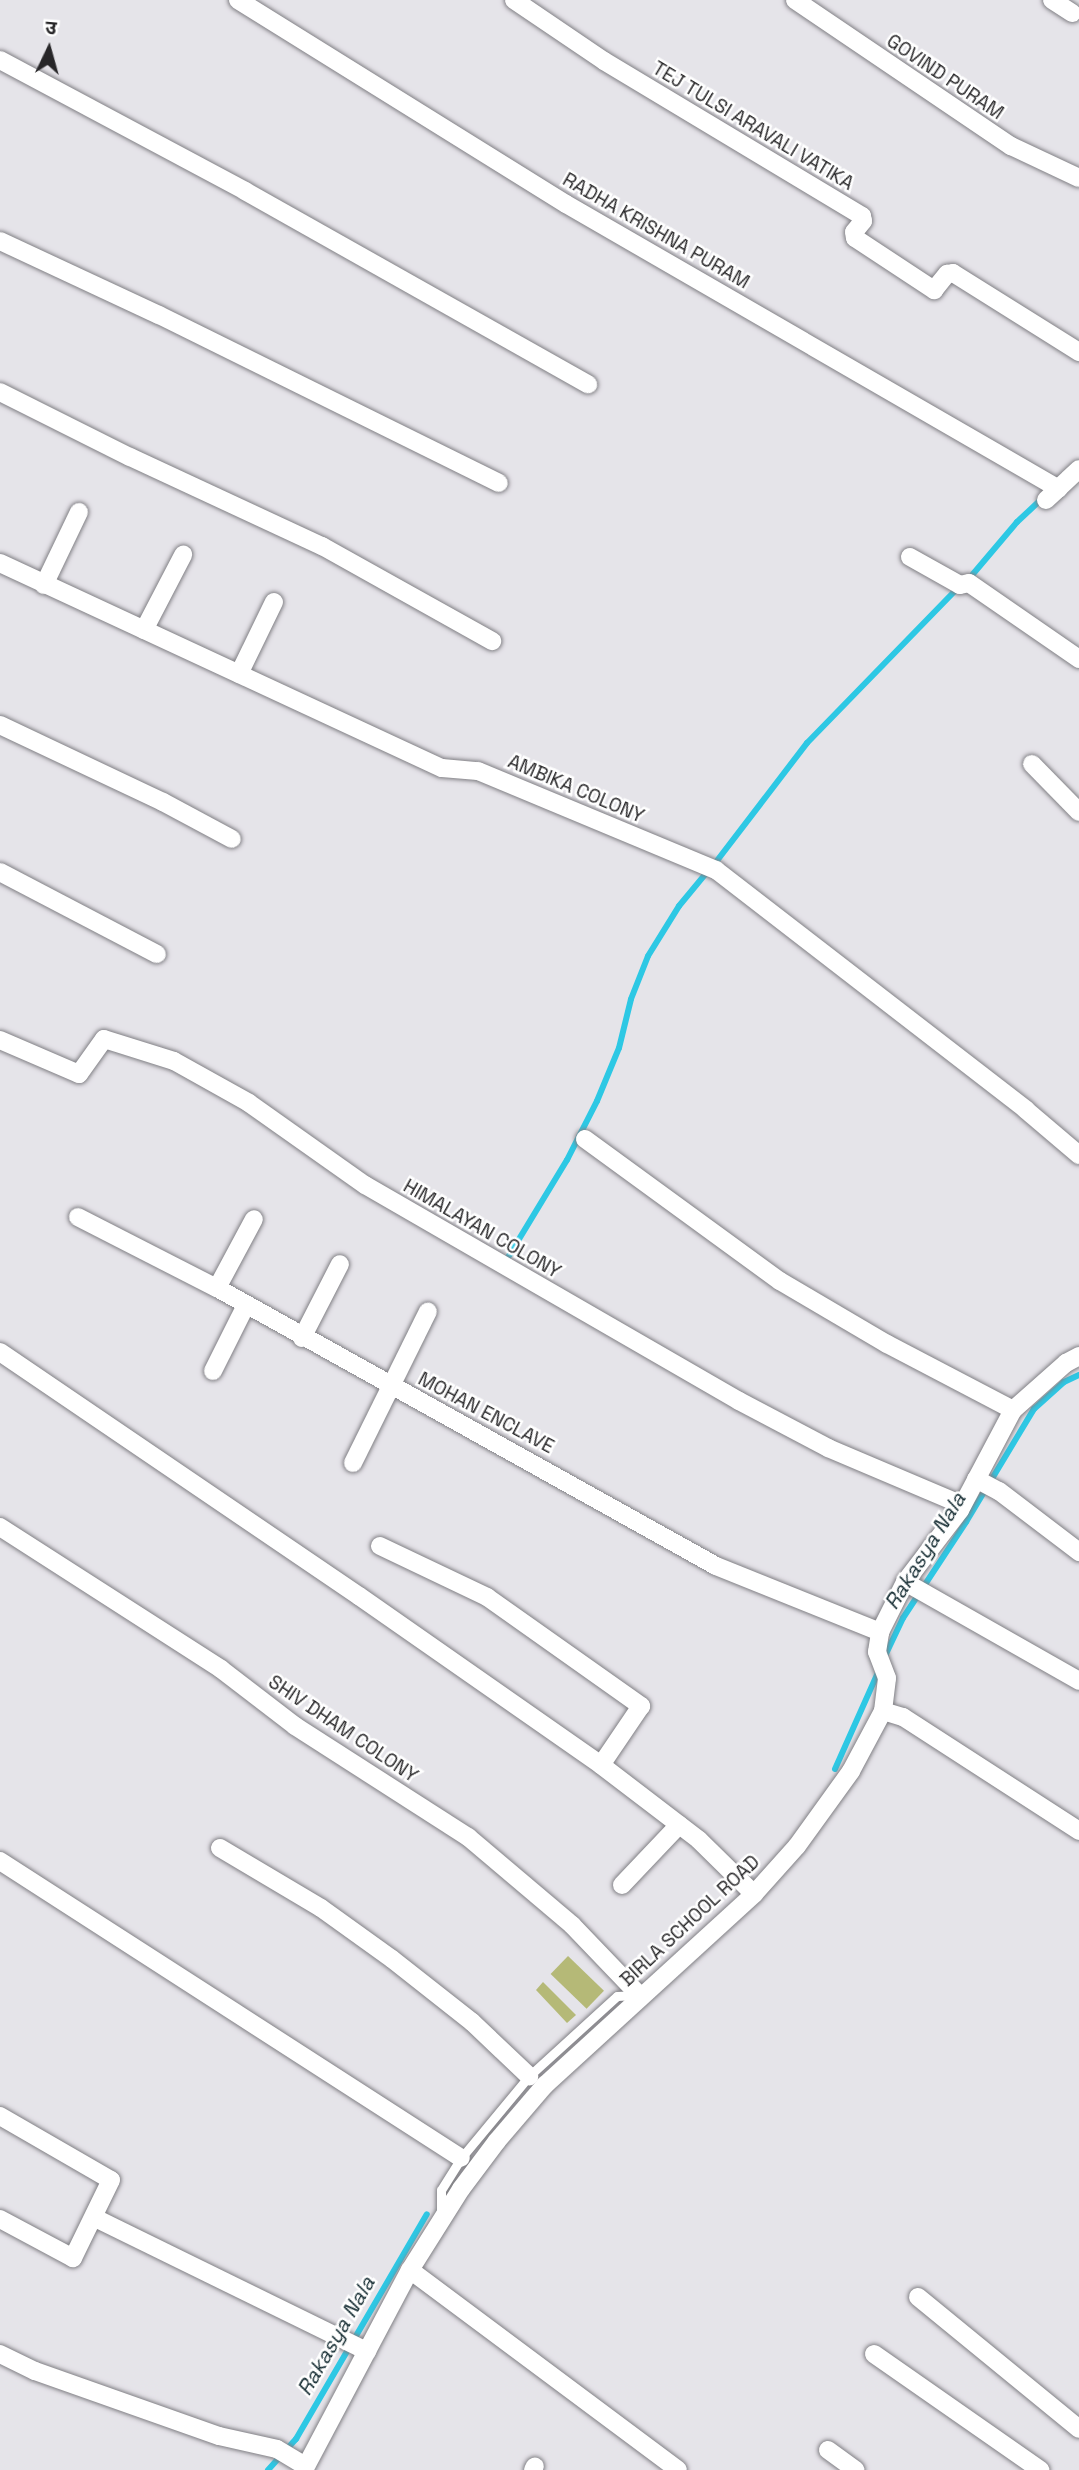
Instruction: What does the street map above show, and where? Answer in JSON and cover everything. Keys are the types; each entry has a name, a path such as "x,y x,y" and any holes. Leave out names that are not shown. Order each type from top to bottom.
{"street":[{"name":"RADHA KRISHNA PURAM","path":"238,0 566,204 1052,495 1079,469"},
{"name":"TEJ TULSI ARAVALI VATIKA","path":"514,0 604,61 862,216 863,221 854,232 855,238 934,290 947,274 953,273 1079,352"},
{"name":"GOVIND PURAM","path":"795,0 1011,146 1079,178"},
{"path":"1052,0 1072,13"},
{"path":"0,60 246,191 588,384"},
{"path":"0,241 159,314 499,483"},
{"path":"0,392 130,457 322,547 492,641"},
{"path":"44,585 79,512"},
{"path":"144,630 183,555"},
{"path":"910,557 960,585 969,583 1079,659"},
{"name":"AMBIKA COLONY","path":"0,563 442,768 478,771 716,870 1015,1102 1079,1155"},
{"path":"239,674 274,602"},
{"path":"0,725 163,802 232,839"},
{"path":"1032,764 1079,812"},
{"path":"0,873 158,954"},
{"name":"HIMALAYAN COLONY","path":"0,1040 79,1074 104,1039 174,1061 249,1103 365,1185 739,1401 828,1448 962,1505"},
{"path":"585,1139 780,1281 887,1344 1013,1410"},
{"name":"MOHAN ENCLAVE","path":"78,1216 217,1288 302,1338 716,1566 880,1632"},
{"path":"217,1288 254,1219"},
{"path":"302,1338 340,1264"},
{"path":"213,1371 246,1305"},
{"path":"353,1463 428,1311"},
{"path":"0,1352 348,1588 601,1765 679,1825 754,1894"},
{"name":"BIRLA SCHOOL ROAD","path":"301,2465 411,2270 475,2169 545,2085 754,1894 797,1846 851,1771 883,1711 887,1678 877,1652 880,1632 915,1589 962,1505 986,1484 1013,1410 1066,1363 1079,1356"},
{"path":"986,1484 1079,1552"},
{"name":"SHIV DHAM COLONY","path":"0,1527 221,1669 295,1726 468,1837 572,1925 640,1996"},
{"path":"380,1546 487,1597 641,1706 601,1765"},
{"path":"915,1589 1079,1681"},
{"path":"883,1711 903,1717 1079,1831"},
{"path":"622,1885 679,1825"},
{"path":"220,1848 321,1908 392,1959 472,2022 529,2076"},
{"path":"0,1861 461,2158"},
{"path":"0,2116 111,2180 95,2218 73,2258 0,2219"},
{"path":"95,2218 365,2349"},
{"path":"411,2270 678,2470"},
{"path":"918,2297 1079,2429"},
{"path":"0,2354 35,2371 219,2436 277,2449 301,2465"},
{"path":"874,2354 1040,2470"},
{"path":"828,2450 856,2470"}],"lane":[{"path":"441,2221 442,2190 461,2158 529,2076 617,1996 629,1993 640,1996"}],"green space":[{"path":"568,1956 604,1991 587,2009 551,1974"},
{"path":"543,1982 576,2015 567,2023 536,1990"}],"waterway":[{"path":"973,574 1017,522 1042,499"},
{"path":"716,862 807,743 954,592"},
{"path":"507,1259 567,1160 597,1101 619,1048 631,999 648,956 679,906 707,872"},
{"name":"Rakasya Nala","path":"884,1658 903,1618 966,1522 1034,1409 1064,1382 1079,1375"},
{"name":"Rakasya Nala","path":"835,1769 880,1668"},
{"name":"Rakasya Nala","path":"268,2470 296,2439 427,2214"}]}
